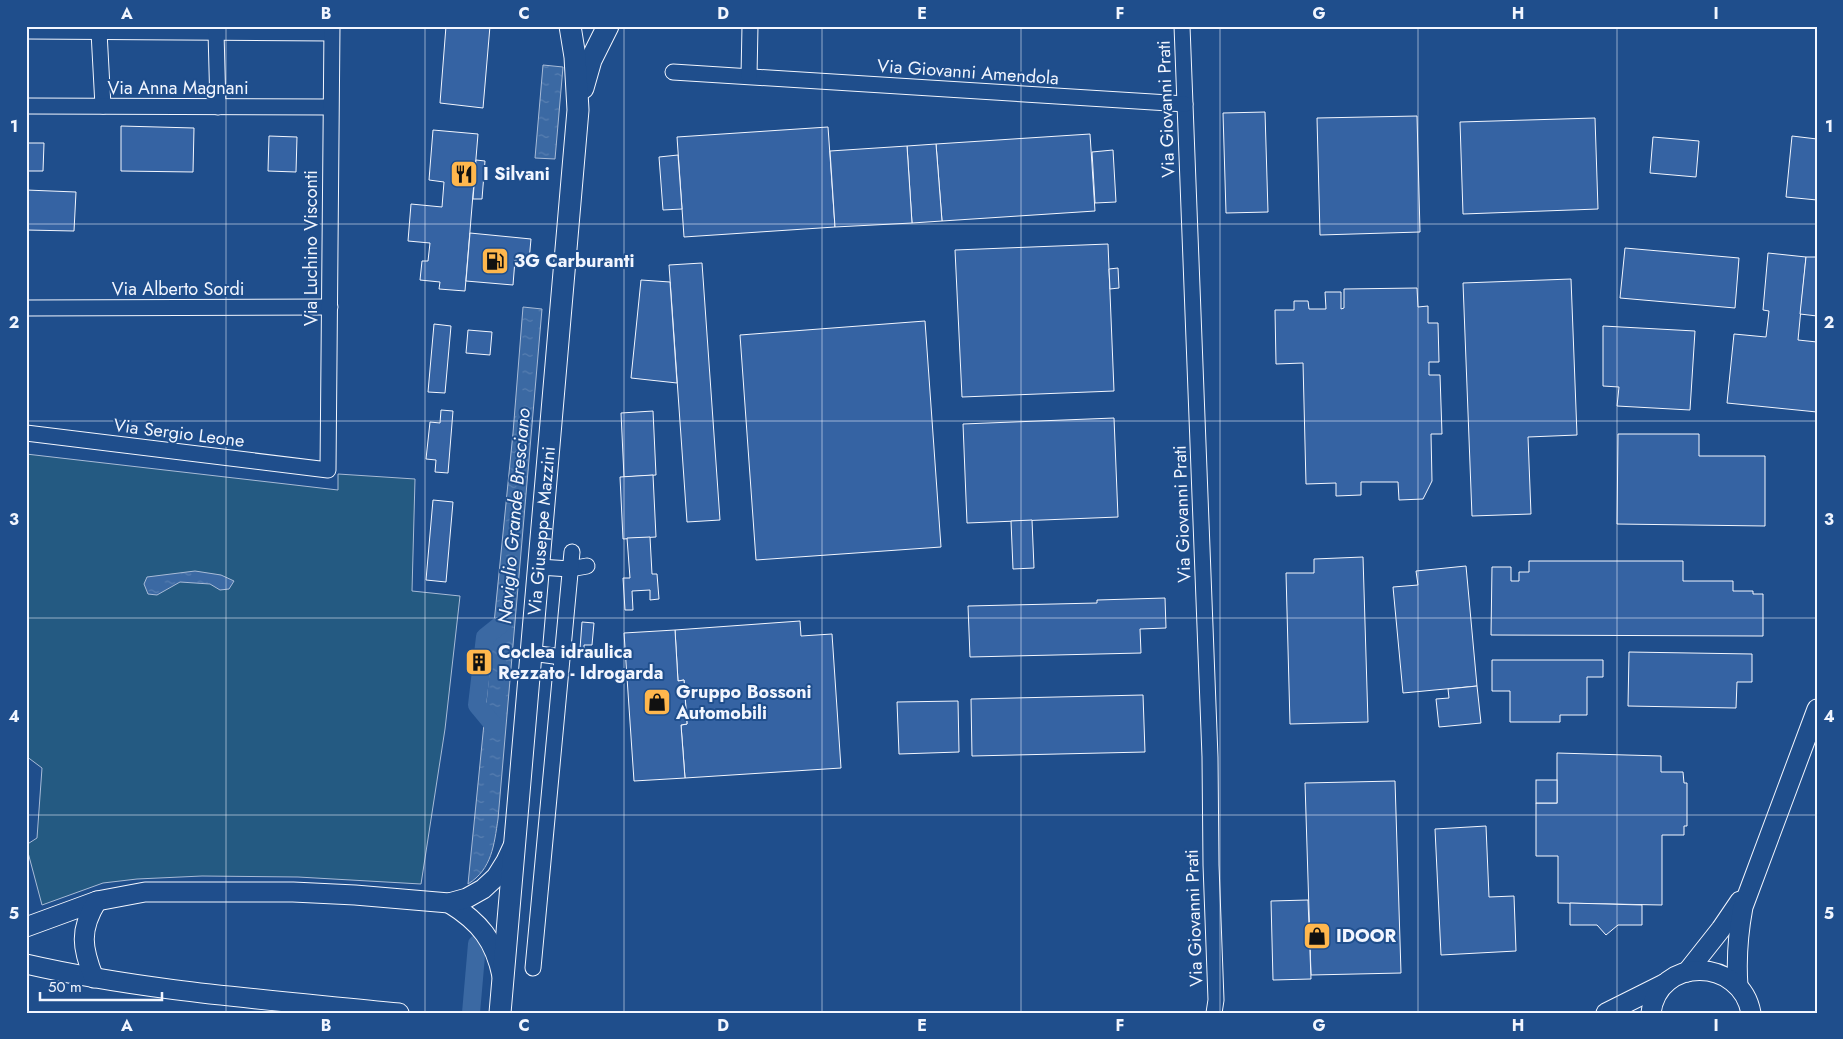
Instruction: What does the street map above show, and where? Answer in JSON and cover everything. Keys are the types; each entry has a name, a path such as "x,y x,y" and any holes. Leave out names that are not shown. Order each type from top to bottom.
{"main road":[{"name":"Via Giuseppe Mazzini","path":"501,1011 578,110 576,57 570,26"},
{"path":"583,26 601,26"},
{"name":"Via Giuseppe Mazzini","path":"578,110 591,60 608,26"}],"street":[{"path":"749,76 750,26"},
{"name":"Via Giovanni Prati","path":"1182,26 1210,757 1215,1006 1224,1013"},
{"path":"26,31 216,32 332,30"},
{"name":"Via Luchino Visconti","path":"328,470 332,30"},
{"path":"99,32 103,106"},
{"path":"216,32 218,107"},
{"name":"Via Giovanni Amendola","path":"673,72 1185,104"},
{"name":"Via Anna Magnani","path":"26,106 330,107"},
{"name":"Via Alberto Sordi","path":"26,308 330,307"},
{"name":"Via Sergio Leone","path":"26,433 328,470"},
{"path":"533,968 572,552"},
{"path":"539,567 570,569 587,566"},
{"path":"531,653 562,657"},
{"path":"1738,986 1736,959 1743,907 1817,709"},
{"path":"26,927 97,901 145,892 237,890 355,894 449,903 467,898 483,889 496,877 514,843"},
{"path":"1687,972 1721,929 1751,882"},
{"path":"94,978 85,955 84,932 86,922 97,901"},
{"path":"449,903 466,913 480,927 491,943 499,961 503,981"},
{"path":"26,964 94,978 152,987 399,1013"},
{"path":"1606,1013 1665,984 1675,976 1700,970 1714,972 1727,977 1738,986 1746,997 1751,1013"},
{"path":"1651,1013 1657,995 1665,984"}],"shaded area":[{"path":"26,454 338,490 338,474 415,479 412,591 460,596 445,729 421,884 298,877 202,876 137,879 103,883 42,905 26,845 37,838 42,768 26,756"}],"water":[{"path":"543,65 563,67 555,159 535,158"},
{"path":"523,307 542,309 498,819 491,856 482,871 468,884 513,433"},
{"path":"195,571 221,575 234,581 229,589 220,590 210,584 180,582 157,595 148,594 144,584 147,577"}],"building":[{"path":"446,26 490,26 483,108 440,103"},
{"path":"1265,112 1268,212 1226,213 1223,113"},
{"path":"1417,116 1420,232 1320,235 1317,118"},
{"path":"1595,118 1598,209 1463,214 1460,122"},
{"path":"121,126 194,128 193,172 121,171"},
{"path":"828,127 835,227 684,237 677,137"},
{"path":"433,130 478,134 465,291 439,289 440,282 420,280 422,261 428,261 430,243 408,241 411,204 442,207 444,182 429,180"},
{"path":"1090,134 1095,211 942,221 936,144"},
{"path":"269,136 297,137 296,172 268,171"},
{"path":"1792,136 1817,139 1817,200 1786,197"},
{"path":"1653,137 1699,141 1696,177 1650,173"},
{"path":"26,143 44,143 43,171 26,171"},
{"path":"936,144 942,221 912,223 907,146"},
{"path":"907,146 912,223 835,227 830,151"},
{"path":"1113,150 1116,202 1095,203 1092,152"},
{"path":"678,155 682,209 663,210 659,157"},
{"path":"476,160 485,161 482,199 473,199"},
{"path":"26,190 76,192 74,231 26,230"},
{"path":"470,233 531,239 529,261 515,260 513,285 466,281"},
{"path":"1108,244 1114,391 962,397 955,250"},
{"path":"1625,248 1739,258 1735,308 1620,298"},
{"path":"1768,253 1806,257 1798,340 1817,342 1817,412 1727,403 1734,334 1766,337 1769,311 1763,310"},
{"path":"1806,257 1817,257 1817,316 1800,314"},
{"path":"702,263 720,520 687,522 669,265"},
{"path":"1118,268 1119,288 1110,289 1109,269"},
{"path":"1571,279 1577,435 1528,437 1531,514 1472,516 1463,283"},
{"path":"641,280 670,282 677,383 631,378"},
{"path":"1417,288 1418,307 1428,306 1428,323 1438,323 1439,362 1429,362 1429,375 1440,375 1442,434 1431,434 1432,481 1423,499 1399,500 1398,482 1361,482 1361,495 1336,496 1336,483 1306,484 1303,363 1276,364 1275,310 1294,310 1294,301 1308,301 1309,309 1326,309 1325,292 1341,292 1341,309 1344,308 1344,289"},
{"path":"925,321 941,547 756,560 740,335"},
{"path":"434,324 451,326 445,393 428,392"},
{"path":"1603,326 1695,331 1690,410 1617,406 1619,387 1603,386"},
{"path":"468,330 492,332 490,355 466,353"},
{"path":"441,410 453,411 448,473 435,472 436,460 426,459 430,422 440,423"},
{"path":"653,411 656,475 624,477 621,413"},
{"path":"1114,418 1118,517 967,523 963,424"},
{"path":"1618,434 1699,434 1699,456 1765,456 1765,526 1617,524"},
{"path":"653,475 656,537 623,539 620,477"},
{"path":"433,500 453,502 446,582 426,580"},
{"path":"1032,520 1034,568 1013,569 1011,521"},
{"path":"650,537 652,574 657,574 659,599 650,600 650,590 632,591 633,610 625,610 623,578 630,578 627,538"},
{"path":"1363,557 1368,722 1290,724 1286,573 1314,573 1314,559"},
{"path":"1529,561 1683,561 1683,581 1733,581 1733,591 1753,591 1753,594 1763,594 1763,636 1491,635 1492,567 1511,567 1511,581 1519,581 1519,572 1529,572"},
{"path":"1466,566 1477,686 1403,693 1393,587 1418,585 1416,571"},
{"path":"1165,598 1166,628 1140,629 1141,653 970,657 968,606 1097,603 1097,600"},
{"path":"800,621 801,636 832,634 841,768 685,778 681,725 687,724 684,680 678,681 675,630"},
{"path":"582,622 594,623 592,645 584,645 584,649 580,649"},
{"name":"Gruppo Bossoni Automobili","path":"675,630 678,681 684,680 687,724 681,725 685,778 634,781 624,633"},
{"path":"1629,652 1752,654 1752,682 1737,682 1736,708 1628,706"},
{"name":"Coclea idraulica Rezzato - Idrogarda","path":"473,653 486,654 485,668 472,666"},
{"path":"1492,660 1603,660 1603,677 1587,677 1587,715 1560,715 1560,722 1510,722 1510,691 1492,691"},
{"path":"1477,686 1481,723 1439,727 1436,699 1449,698 1448,689"},
{"path":"1143,695 1145,752 972,756 971,699"},
{"path":"958,701 959,752 899,754 897,702"},
{"path":"1557,753 1661,756 1661,772 1683,772 1684,783 1687,783 1687,826 1684,826 1684,835 1662,835 1662,905 1558,903 1558,856 1536,856 1536,803 1557,803"},
{"path":"1536,780 1557,780 1557,803 1536,803"},
{"path":"1395,781 1401,973 1311,975 1305,783"},
{"path":"1486,826 1489,897 1514,896 1516,951 1441,955 1435,829"},
{"path":"1308,900 1311,979 1273,980 1271,901"},
{"path":"1570,903 1642,905 1642,925 1618,925 1606,935 1597,925 1570,925"}],"waterway":[{"path":"496,728 477,705 485,637 505,621"},
{"name":"Naviglio Grande Bresciano","path":"471,1013 477,944"}],"place":[{"name":"I Silvani","path":"464,174"},
{"name":"3G Carburanti","path":"495,261"},
{"name":"Coclea idraulica Rezzato - Idrogarda","path":"479,662"},
{"name":"Gruppo Bossoni Automobili","path":"657,702"},
{"name":"IDOOR","path":"1317,936"}]}
